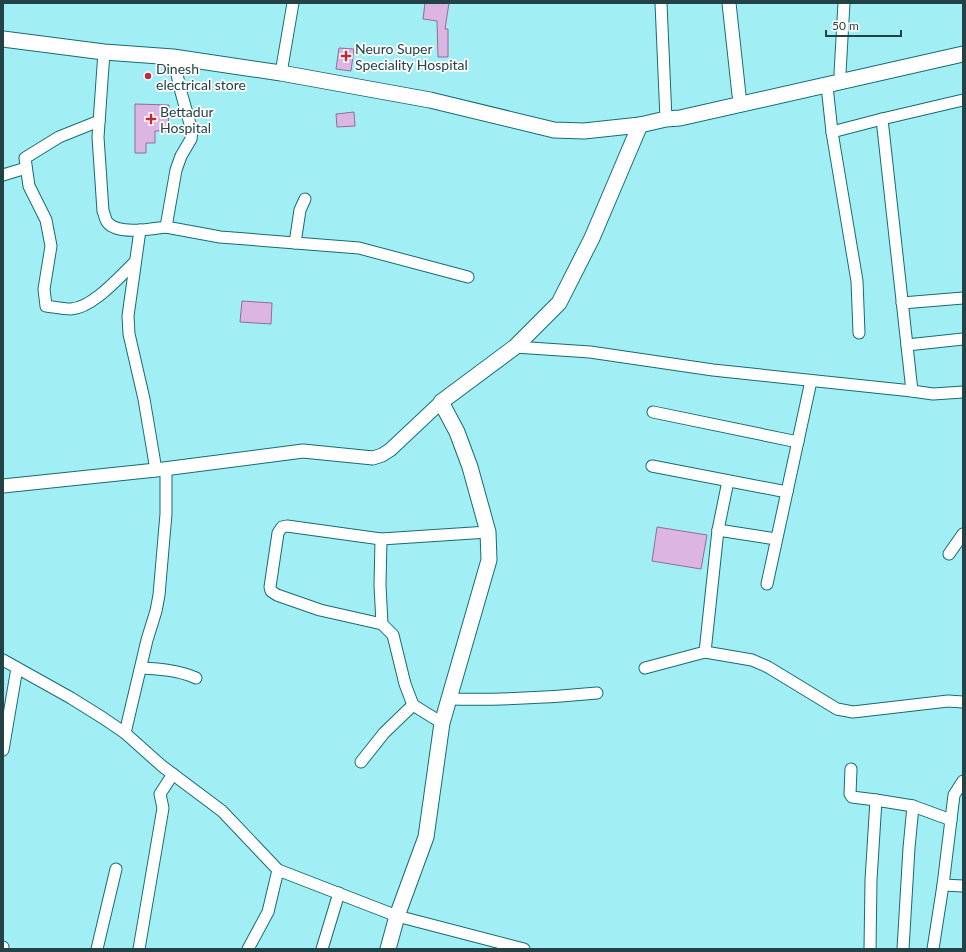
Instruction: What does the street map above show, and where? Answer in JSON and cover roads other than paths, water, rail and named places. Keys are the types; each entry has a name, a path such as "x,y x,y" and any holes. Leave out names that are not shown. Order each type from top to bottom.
{"main road":[{"path":"3,39 104,52 173,57 281,74 430,100 554,130 584,131 640,125 666,118 680,118 827,86 963,54"},
{"path":"666,118 679,110 739,95 963,44"},
{"path":"388,949 397,916 426,837 442,723 489,560 488,532 470,467 456,432 441,402 515,347 559,303 592,238 640,125"}],"street":[{"path":"281,74 293,3"},
{"path":"661,3 666,118"},
{"path":"729,3 739,95"},
{"path":"840,73 844,3"},
{"path":"104,52 98,137 104,211 107,222 113,228 140,230 166,227 220,237 359,248 468,277"},
{"path":"166,227 176,170 181,156 191,139 192,131 173,57"},
{"path":"827,86 832,132 857,281 859,333"},
{"path":"832,132 963,100"},
{"path":"882,119 912,392"},
{"path":"99,121 59,137 25,158 29,186 46,220 50,246 44,289 46,306 72,309 88,303 108,289 135,262"},
{"path":"3,175 26,168"},
{"path":"295,243 300,210 305,199"},
{"path":"125,733 159,595 166,514 161,470 129,334 128,316 140,230"},
{"path":"902,303 963,298"},
{"path":"907,345 963,339"},
{"path":"515,347 590,352 713,370 912,392 933,394 963,392"},
{"path":"767,584 811,381"},
{"path":"3,486 161,470 303,451 373,458 390,450 441,402"},
{"path":"653,412 798,442"},
{"path":"652,466 787,492"},
{"path":"705,652 718,530 728,481"},
{"path":"442,723 413,705 405,684 393,635 382,624 320,610 277,595 271,591 270,587 278,533 282,527 287,526 381,539 488,532"},
{"path":"718,530 776,539"},
{"path":"949,554 963,534"},
{"path":"381,539 380,585 382,624"},
{"path":"645,668 705,652 752,660 768,667 837,709 845,712 948,701 963,702"},
{"path":"3,660 71,698 125,733 173,774 222,811 278,870 397,916 481,944 524,949"},
{"path":"3,750 16,668"},
{"path":"141,668 172,670 183,672 196,678"},
{"path":"449,699 488,700 539,698 597,693"},
{"path":"361,762 384,733 413,705"},
{"path":"851,768 850,794 852,797 913,806 951,820"},
{"path":"139,949 163,808 160,794 173,774"},
{"path":"933,949 943,886 954,795 963,781"},
{"path":"870,949 871,880 876,800"},
{"path":"903,949 913,806"},
{"path":"97,949 116,869"},
{"path":"248,949 268,912 278,870"},
{"path":"943,886 963,886"},
{"path":"322,949 339,893"}],"place":[{"name":"Neuro Super Speciality Hospital","path":"346,56"},
{"name":"Dinesh electrical store","path":"148,76"},
{"name":"Bettadur Hospital","path":"151,119"}]}
